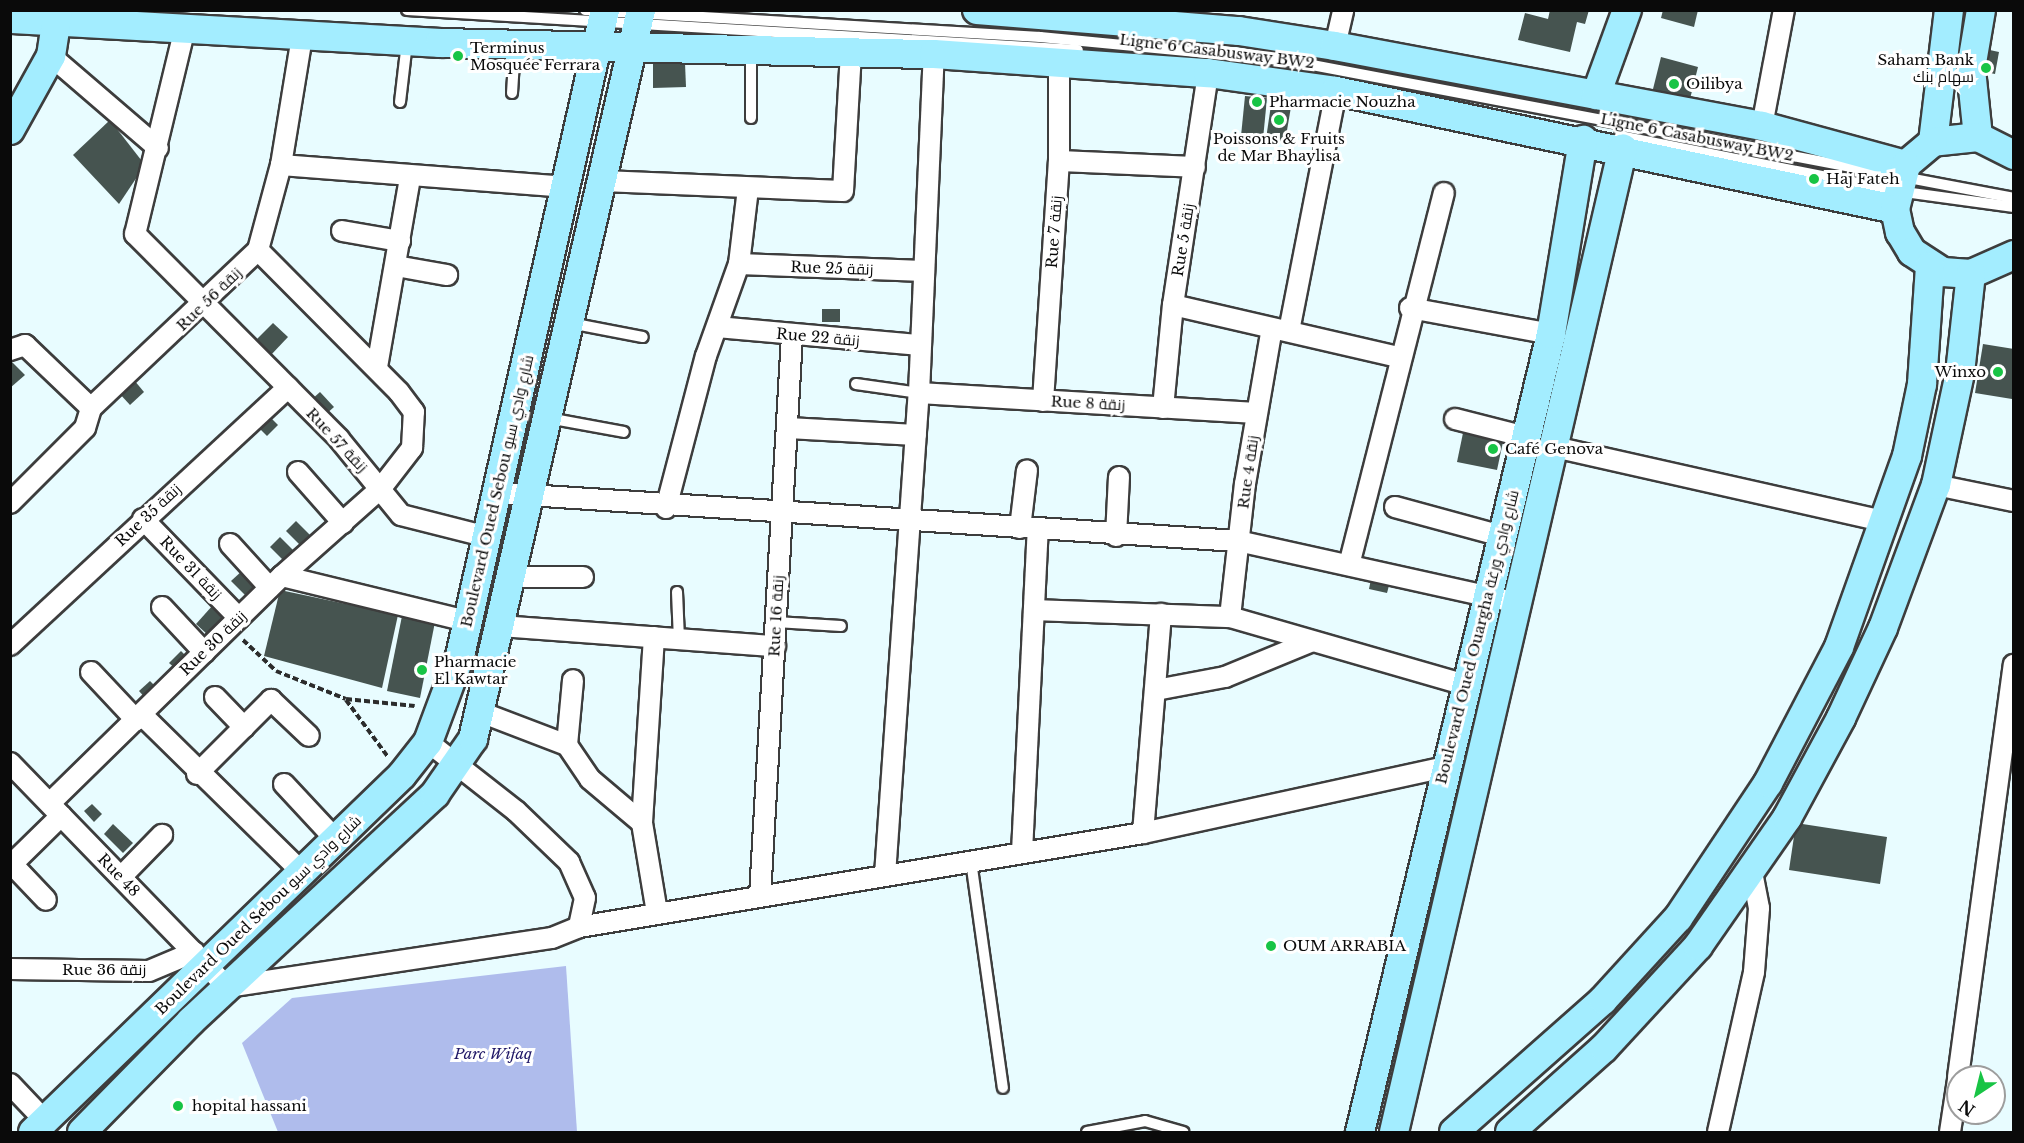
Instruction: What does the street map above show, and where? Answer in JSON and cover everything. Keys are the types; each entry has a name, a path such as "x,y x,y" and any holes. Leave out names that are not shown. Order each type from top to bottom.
{"main road":[{"path":"977,10 1152,17 1335,46 1762,126 1900,185"},
{"path":"1949,10 1933,142 1900,185 1900,232 1930,266 1971,274 2013,259"},
{"path":"1978,136 1971,69 1981,10"},
{"path":"10,19 57,17 184,32 515,45 600,20 638,24 751,47 934,54 1208,73 1336,91 1623,148 1900,185"},
{"path":"10,130 51,56 57,17"},
{"name":"Boulevard Oued Sebou شارع وادي سبو","path":"40,1127 200,958 302,872 336,840 402,775 428,742 443,708 488,537 567,187 600,20"},
{"path":"1610,98 1624,20"},
{"name":"Boulevard Oued Sebou شارع وادي سبو","path":"82,1132 226,987 460,765 483,713 527,496 548,418 638,24"},
{"path":"1933,142 1978,136 2013,155"},
{"name":"Boulevard Oued Ouargha شارع وادي ورغة","path":"1394,1132 1514,602 1538,442 1551,334 1583,140"},
{"name":"Boulevard Oued Ouargha شارع وادي ورغة","path":"1360,1132 1502,536 1538,442 1623,148"},
{"path":"1454,1132 1603,1000 1678,918 1768,783 1828,668 1886,522 1922,384 1930,266"},
{"path":"1510,1132 1604,1048 1698,946 1752,873 1841,718 1883,628 1936,485 1960,373 1971,274"}],"street":[{"path":"1335,46 1343,10"},
{"path":"1762,126 1784,10"},
{"path":"51,56 158,148 184,32"},
{"name":"Rue 56 زنقة","path":"10,503 86,428 91,408 205,304 258,250 281,165 302,37"},
{"path":"603,181 748,189 843,191 850,52"},
{"path":"885,875 919,393 934,54"},
{"name":"Rue 7 زنقة","path":"1043,401 1059,161 1059,64"},
{"name":"Rue 5 زنقة","path":"1163,408 1173,305 1208,73"},
{"name":"Rue 4 زنقة","path":"1230,617 1256,413 1280,329 1336,91"},
{"name":"Rue 57 زنقة","path":"158,148 135,234 288,388 407,519 488,537"},
{"path":"1059,161 1195,167"},
{"path":"281,165 410,177 567,187"},
{"path":"377,367 410,177"},
{"path":"666,508 717,327 740,264 748,189"},
{"path":"1349,565 1410,308 1444,193"},
{"path":"342,231 400,241"},
{"name":"Rue 30 زنقة","path":"11,863 138,717 276,582 381,488 406,462 417,429 414,412 377,367 258,250"},
{"name":"Rue 25 زنقة","path":"740,264 924,272"},
{"path":"396,266 447,275"},
{"path":"1173,305 1398,357"},
{"path":"1410,308 1551,334"},
{"name":"Rue 22 زنقة","path":"717,327 792,336 920,345"},
{"name":"Rue 16 زنقة","path":"760,896 792,336"},
{"path":"10,350 25,345 91,408"},
{"name":"Rue 35 زنقة","path":"10,645 143,519 288,388"},
{"name":"Rue 8 زنقة","path":"919,393 1256,413"},
{"path":"1455,419 1538,442 1886,522"},
{"path":"788,428 916,435"},
{"path":"1022,852 1036,610 1027,470"},
{"path":"298,472 343,523"},
{"path":"1116,536 1119,477"},
{"path":"1936,485 2013,501"},
{"path":"497,493 666,508 910,519 1116,536 1238,541 1514,602"},
{"path":"1395,507 1502,536"},
{"name":"Rue 31 زنقة","path":"143,519 234,623"},
{"path":"230,544 276,582 466,621"},
{"path":"512,577 582,577"},
{"path":"162,607 204,652"},
{"path":"1036,610 1230,617 1310,642 1466,685"},
{"path":"1143,833 1161,614"},
{"path":"500,626 775,646"},
{"path":"654,637 642,823 657,913"},
{"path":"1156,690 1225,678 1310,642"},
{"path":"1960,1065 2013,665"},
{"path":"91,672 302,872"},
{"path":"567,745 573,680"},
{"path":"215,697 244,727"},
{"path":"197,774 271,700 309,736"},
{"path":"483,713 567,745 590,779 642,823"},
{"path":"428,742 460,765 569,862 585,898 579,927"},
{"name":"Rue 48","path":"10,763 226,987"},
{"path":"226,987 552,938 579,927 657,913 1143,833 1446,767"},
{"path":"284,784 336,840"},
{"path":"121,877 162,835"},
{"path":"11,863 46,900"},
{"path":"1718,1132 1754,972 1759,908 1752,873"},
{"name":"Rue 36 زنقة","path":"10,969 149,971 200,958"},
{"path":"10,1084 40,1127"}],"lane":[{"name":"Ligne 6 Casabusway BW2","path":"407,10 638,24 1040,37 1291,61 2013,207"},
{"path":"400,102 407,42"},
{"path":"512,93 515,45"},
{"path":"751,47 751,118"},
{"name":"Ligne 6 Casabusway BW2","path":"1900,185 2013,198"},
{"path":"570,322 643,337"},
{"path":"856,384 919,393"},
{"path":"548,418 624,432"},
{"path":"677,592 679,639"},
{"path":"776,622 841,626"},
{"path":"971,861 1003,1088"},
{"path":"1087,1132 1145,1121 1183,1132"}],"path":[{"path":"234,623 276,671 346,699 443,708"},
{"path":"346,699 402,775"}],"green space":[{"name":"Parc Wifaq","path":"566,966 577,1132 278,1132 242,1043 292,998"}],"building":[{"path":"1550,10 1589,10 1585,24 1577,22 1570,52 1518,40 1525,13 1548,19"},
{"path":"1663,10 1698,10 1694,27 1661,18"},
{"path":"1985,49 1999,52 1995,74 1981,71"},
{"name":"Oilibya","path":"1661,57 1698,67 1687,111 1650,101"},
{"path":"653,63 685,63 686,87 653,88"},
{"path":"1245,96 1267,98 1263,139 1241,136"},
{"name":"Poissons & Fruits de Mar Bhaylisa","path":"1272,98 1292,101 1285,142 1266,139"},
{"path":"110,120 145,165 119,204 73,155"},
{"path":"822,309 840,309 840,322 822,322"},
{"path":"273,323 288,337 270,356 255,341"},
{"path":"1983,344 2014,349 2012,399 1975,393"},
{"path":"10,360 25,375 10,388"},
{"path":"134,380 144,392 130,405 119,393"},
{"path":"320,392 334,407 325,415 311,400"},
{"path":"267,414 278,425 267,436 256,425"},
{"path":"1463,433 1503,442 1497,470 1457,462"},
{"path":"296,521 311,536 301,546 286,531"},
{"path":"280,537 294,551 284,561 270,547"},
{"path":"243,570 257,585 246,596 231,581"},
{"path":"1372,574 1391,578 1387,593 1369,589"},
{"path":"280,590 398,615 382,688 264,656"},
{"path":"213,605 226,617 209,636 196,624"},
{"path":"402,616 435,622 420,698 387,691"},
{"path":"181,651 188,658 177,670 169,663"},
{"path":"150,681 158,689 147,700 139,691"},
{"path":"92,804 102,814 94,822 84,811"},
{"path":"1796,823 1887,837 1880,884 1789,870"},
{"path":"113,824 133,843 123,853 104,834"}],"place":[{"name":"Terminus Mosquée Ferrara","path":"458,56"},
{"name":"Saham Bank سهام بنك","path":"1986,68"},
{"name":"Oilibya","path":"1674,84"},
{"name":"Pharmacie Nouzha","path":"1257,102"},
{"name":"Poissons & Fruits de Mar Bhaylisa","path":"1279,120"},
{"name":"Haj Fateh","path":"1814,179"},
{"name":"Winxo","path":"1998,372"},
{"name":"Café Genova","path":"1493,449"},
{"name":"Pharmacie El Kawtar","path":"422,670"},
{"name":"OUM ARRABIA","path":"1271,946"},
{"name":"hopital hassani","path":"178,1106"}]}
